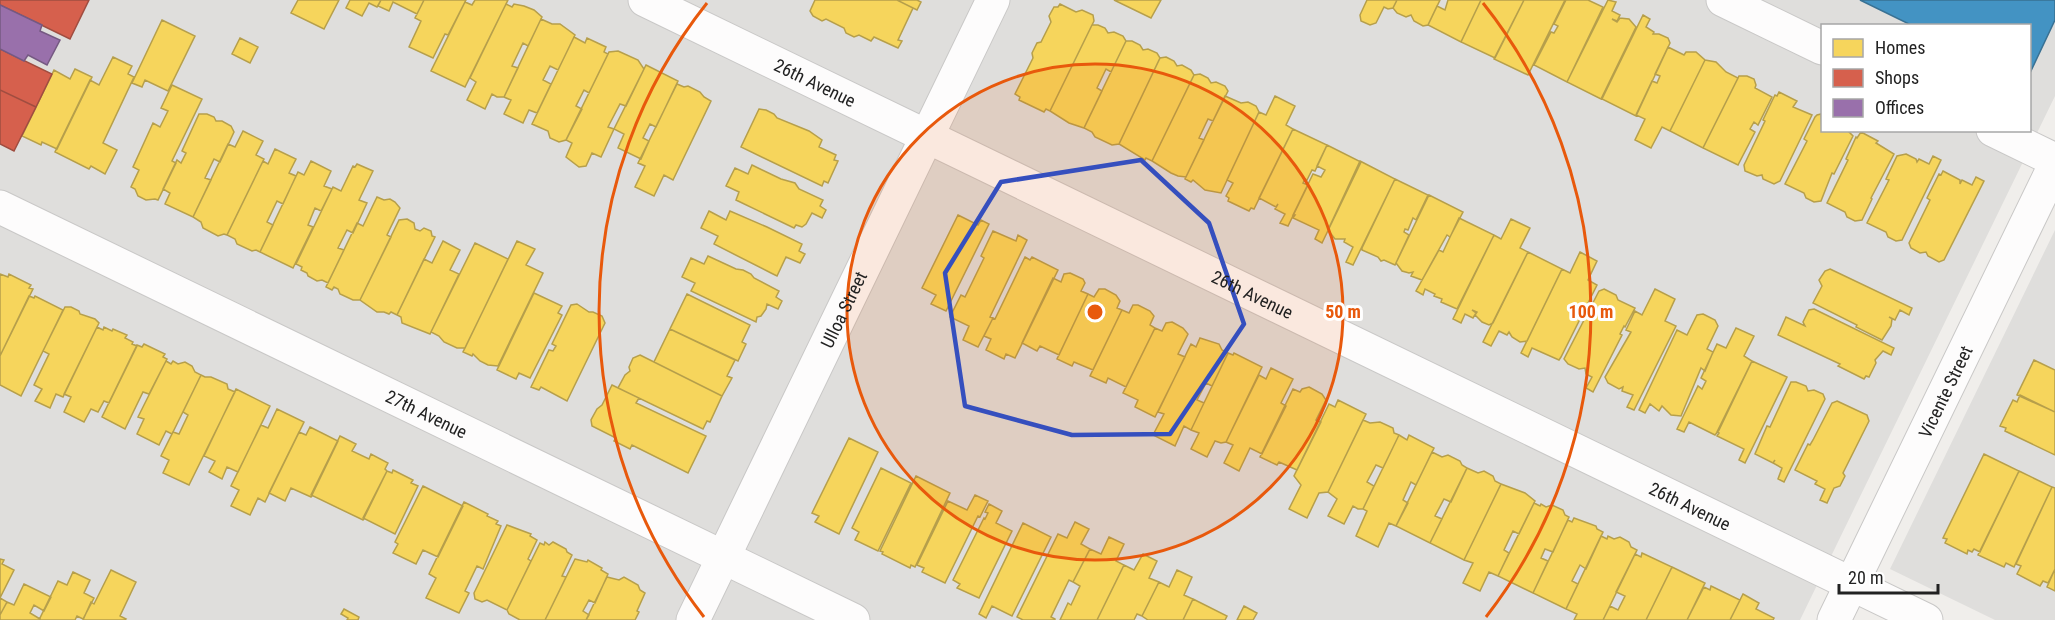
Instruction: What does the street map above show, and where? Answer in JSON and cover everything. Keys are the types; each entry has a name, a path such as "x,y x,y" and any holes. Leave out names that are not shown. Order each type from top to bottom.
{"street":[{"name":"26th Avenue","path":"645,0 1926,620"},
{"name":"Ulloa Street","path":"693,620 993,0"},
{"path":"1724,0 1821,48"},
{"path":"1997,132 2055,163"},
{"name":"Vicente Street","path":"1834,620 2055,163"},
{"name":"27th Avenue","path":"0,207 853,620"}],"highlighted area":[{"path":"1141,160 1209,223 1244,324 1170,434 1072,435 965,406 945,273 1001,182"}],"shaded area":[{"path":"35,0 2055,0 2055,96 1800,620 0,620 0,72"},
{"path":"2055,230 2055,620 1995,620 1890,569"}],"building: Homes":[{"path":"298,0 339,0 324,29 291,13"},
{"path":"350,0 381,0 377,7 369,3 362,16 346,8"},
{"path":"381,0 424,0 417,14 393,2 389,11 378,6"},
{"path":"424,0 466,0 433,58 409,47 421,21 415,18"},
{"path":"475,0 508,0 465,87 431,71 465,2 472,5"},
{"path":"815,0 897,0 913,8 898,40 902,41 898,48 874,37 871,41 859,35 854,37 846,33 844,28 826,19 822,21 813,16 810,11"},
{"path":"897,0 917,0 921,2 917,10"},
{"path":"1114,0 1161,0 1151,18"},
{"path":"1367,0 1397,0 1393,8 1384,7 1376,23 1370,25 1361,21 1360,15"},
{"path":"1397,0 1440,0 1428,25 1423,26 1414,21 1411,15 1406,17 1397,13 1393,8"},
{"path":"1448,0 1481,0 1461,42 1428,25 1437,6 1445,10"},
{"path":"1481,0 1524,0 1495,58 1461,42"},
{"path":"1524,0 1565,0 1528,75 1494,59"},
{"path":"1566,0 1588,0 1603,7 1567,82 1534,65 1551,32 1554,33 1558,26 1554,24"},
{"path":"1608,0 1616,2 1612,11 1620,15 1617,21 1612,19 1617,22 1620,18 1629,19 1636,27 1601,99 1567,82"},
{"path":"506,4 512,7 514,4 524,6 534,10 542,17 528,46 523,43 512,66 518,68 504,97 492,94 485,109 467,100 476,82 470,78"},
{"path":"1060,4 1076,12 1082,10 1093,15 1094,21 1050,111 1046,109 1044,112 1019,100 1020,97 1015,94 1033,58 1032,53 1037,43 1041,42 1051,22 1049,16 1054,7"},
{"path":"1643,15 1650,19 1646,27 1654,32 1653,34 1668,38 1670,43 1636,116 1602,99"},
{"path":"541,19 552,24 560,24 575,35 558,70 550,66 543,80 551,84 537,113 529,110 523,123 504,114 511,100 504,97"},
{"path":"162,20 195,36 168,91 145,80 142,87 132,83"},
{"path":"1092,25 1105,28 1108,33 1114,32 1123,36 1126,41 1111,72 1106,69 1097,88 1102,91 1084,128 1069,123 1050,111"},
{"path":"574,37 585,43 587,38 606,47 604,52 608,54 589,93 584,90 576,106 582,109 566,140 559,142 550,138 548,131 532,124"},
{"path":"240,38 258,47 250,63 232,54"},
{"path":"1126,41 1140,45 1143,50 1148,49 1157,53 1160,58 1119,144 1112,145 1095,137 1092,132 1084,128"},
{"path":"1668,47 1684,55 1686,52 1696,52 1705,60 1670,131 1662,127 1651,148 1635,140 1645,119 1636,115 1652,81 1657,83 1660,76 1655,74"},
{"path":"618,51 638,60 644,69 626,106 620,104 608,127 614,129 601,157 592,153 586,166 579,167 566,157 572,143 566,140 609,52"},
{"path":"113,57 132,66 128,74 134,77 103,143 117,150 105,174 91,166 89,169 55,152 90,80 99,85"},
{"path":"1166,57 1174,61 1177,66 1182,65 1191,70 1194,75 1152,161 1146,158 1145,160 1119,144 1160,58"},
{"path":"1705,60 1716,62 1726,72 1738,78 1703,148 1670,131"},
{"path":"646,65 678,81 656,127 650,124 643,138 649,141 641,159 618,148 624,134 614,129"},
{"path":"75,69 92,77 57,149 42,142 41,145 22,136 54,70 70,79"},
{"path":"1200,74 1208,78 1211,83 1216,82 1225,86 1228,91 1213,121 1208,119 1199,138 1204,140 1186,177 1178,176 1152,161 1194,75"},
{"path":"1739,76 1754,79 1755,88 1772,97 1758,125 1754,122 1750,129 1755,132 1738,165 1703,148"},
{"path":"677,84 700,92 711,101 673,180 664,175 654,196 635,187 645,166 638,163"},
{"path":"172,85 202,99 172,161 176,163 158,200 146,200 138,196 135,189 131,187 139,170 133,167 153,123 160,127 168,111 161,108"},
{"path":"1779,92 1797,101 1793,107 1812,115 1780,181 1774,184 1763,179 1762,175 1757,176 1745,171 1744,165 1773,99"},
{"path":"1225,96 1241,103 1248,102 1256,106 1259,112 1221,193 1205,190 1193,180 1191,182 1185,179"},
{"path":"1275,96 1295,106 1286,125 1293,129 1254,209 1251,208 1249,211 1228,201 1229,198 1226,196 1233,183 1227,180 1259,112 1266,115"},
{"path":"759,109 766,110 777,118 809,131 822,140 819,147 836,155 834,160 838,161 828,183 824,181 822,186 741,147"},
{"path":"199,114 207,114 214,117 216,121 222,121 231,126 234,132 220,162 214,159 205,178 211,180 193,217 165,204 170,193 163,189 177,160 181,163 186,153 182,151"},
{"path":"1821,114 1821,132 1849,132 1853,136 1834,174 1832,173 1821,201 1814,202 1806,198 1804,193 1785,184 1807,141 1804,139 1817,115"},
{"path":"1293,129 1327,145 1315,171 1312,170 1303,183 1308,185 1288,226 1280,223 1285,214 1275,209 1278,204 1276,207 1259,198"},
{"path":"243,131 263,141 256,155 264,159 227,235 218,236 203,228 201,222 193,217 228,144 235,147"},
{"path":"1861,132 1878,141 1876,143 1894,154 1862,220 1855,221 1847,217 1845,212 1827,203 1848,160 1846,159 1856,137"},
{"path":"1327,145 1361,162 1322,243 1315,239 1319,230 1293,218 1295,215 1293,215 1313,174 1321,177 1325,170 1317,166"},
{"path":"275,149 296,159 289,173 296,176 283,204 277,201 267,222 273,225 260,252 252,251 237,244 235,239 227,235 263,161 268,164"},
{"path":"1906,154 1916,159 1917,162 1919,159 1929,164 1933,156 1941,160 1902,240 1896,241 1888,237 1886,232 1867,223 1889,180 1886,179 1897,156"},
{"path":"311,161 331,171 324,186 332,189 321,211 315,208 308,225 313,227 293,268 260,252 298,172 304,175"},
{"path":"1360,161 1395,179 1353,265 1346,262 1353,247 1344,242 1345,239 1335,239 1328,230"},
{"path":"357,164 373,171 359,200 367,203 353,233 347,230 338,248 344,250 328,283 322,280 317,281 296,264 333,187 341,191 353,166"},
{"path":"752,165 795,183 799,189 823,200 820,206 826,210 822,218 812,213 806,224 802,227 796,225 794,228 736,200 739,192 726,186 735,168 748,174"},
{"path":"1943,171 1960,180 1960,184 1962,180 1972,185 1976,177 1984,181 1944,260 1939,262 1928,256 1926,252 1920,253 1911,248 1909,243 1930,200 1927,198 1939,174 1941,175"},
{"path":"1395,179 1428,195 1416,220 1413,218 1408,230 1405,229 1404,232 1409,235 1395,265 1381,261 1362,248"},
{"path":"1429,195 1463,212 1450,237 1447,235 1422,280 1411,276 1413,272 1402,271 1396,263"},
{"path":"377,197 384,200 390,199 400,208 387,235 391,237 360,300 353,300 340,294 334,287 332,290 326,287 357,223 363,226"},
{"path":"709,211 726,220 730,211 767,227 802,244 799,251 805,254 800,263 786,257 777,276 714,244 718,236 701,228"},
{"path":"958,215 978,225 981,220 989,224 946,311 931,304 936,295 922,288"},
{"path":"1459,218 1494,235 1457,309 1441,302 1442,299 1425,289 1423,295 1416,291 1439,250 1443,252"},
{"path":"407,219 414,223 415,229 420,231 424,228 431,231 432,236 435,237 397,315 391,312 389,314 377,312 360,300 399,220"},
{"path":"1511,219 1530,228 1520,248 1528,252 1493,323 1489,325 1482,322 1475,315 1477,312 1472,310 1476,313 1473,318 1465,314 1461,323 1453,319 1494,235 1501,239"},
{"path":"993,231 1016,241 1018,235 1027,240 978,347 963,340 969,326 950,317 961,295 965,297 984,258 981,256"},
{"path":"443,241 460,250 450,270 459,274 430,334 402,323 401,317 397,315 424,259 432,263"},
{"path":"517,241 535,249 526,265 543,273 498,366 488,365 473,354 472,356 463,352"},
{"path":"475,243 508,259 465,348 457,348 431,332"},
{"path":"1528,252 1562,269 1527,341 1520,342 1509,332 1507,335 1499,331 1491,346 1483,342"},
{"path":"1580,252 1597,261 1588,280 1597,285 1559,360 1532,348 1528,357 1521,353 1562,269 1570,273"},
{"path":"708,256 743,270 779,291 776,297 782,301 778,309 767,304 756,322 691,291 695,283 682,277 691,258 704,264"},
{"path":"1025,257 1030,260 1032,257 1058,270 1015,358 1006,354 1004,359 986,350 991,339 984,336 993,318 995,319"},
{"path":"1830,269 1912,308 1909,315 1900,310 1895,320 1889,317 1892,319 1891,326 1882,340 1813,303 1822,286 1819,280 1825,271"},
{"path":"1070,273 1083,279 1085,283 1081,291 1088,294 1059,355 1040,346 1037,351 1022,343 1053,278 1061,282 1064,274"},
{"path":"0,274 8,277 9,274 31,285 29,288 33,289 0,356"},
{"path":"1099,289 1105,289 1116,295 1120,301 1117,308 1122,310 1093,370 1074,362 1072,366 1057,359 1088,294 1094,297"},
{"path":"1604,289 1616,295 1618,300 1635,308 1593,392 1586,388 1592,377 1586,374 1585,368 1579,369 1568,364 1564,359 1599,291"},
{"path":"1655,289 1675,299 1665,321 1676,326 1634,410 1627,407 1633,395 1622,391 1623,387 1619,389 1608,383 1605,377 1631,332 1626,330 1635,311 1642,315"},
{"path":"534,293 562,306 558,313 562,315 530,378 519,373 516,379 497,370"},
{"path":"687,294 750,325 742,342 746,344 738,361 670,329"},
{"path":"29,296 34,298 35,296 63,310 21,396 0,385 0,356"},
{"path":"577,304 589,312 602,316 605,323 567,401 541,387 539,390 531,387 549,350 553,351 556,346 552,344 571,305"},
{"path":"1133,305 1150,311 1154,316 1150,325 1155,328 1126,387 1108,378 1106,383 1090,376 1122,310 1129,313"},
{"path":"65,307 71,307 99,323 63,397 56,394 50,408 35,401 42,389 34,385 49,354 43,351"},
{"path":"1814,309 1894,348 1891,355 1883,351 1875,360 1876,363 1869,377 1866,376 1864,379 1838,366 1840,364 1778,335 1786,317 1805,326 1803,322 1809,310"},
{"path":"1703,314 1715,320 1718,326 1707,349 1713,352 1705,371 1701,368 1681,416 1671,415 1662,406 1659,411 1650,404 1645,413 1639,410 1677,330 1687,335 1697,315"},
{"path":"1172,322 1188,334 1178,354 1185,357 1155,417 1135,407 1138,400 1123,393 1155,328 1162,331 1166,323"},
{"path":"97,327 103,330 104,327 112,331 113,329 127,335 125,338 137,346 109,403 104,401 98,412 91,409 84,422 64,412 71,397 64,394"},
{"path":"1736,328 1754,336 1744,356 1752,361 1719,430 1715,435 1689,422 1684,432 1677,429 1698,386 1702,389 1706,381 1701,378 1717,344 1726,348"},
{"path":"670,329 735,360 727,376 732,378 722,396 654,362"},
{"path":"1200,338 1219,344 1222,350 1228,353 1212,386 1206,383 1197,400 1204,403 1191,430 1184,426 1175,446 1153,435 1164,414 1158,412 1191,344 1196,347"},
{"path":"144,344 165,354 163,357 167,359 149,394 143,392 125,429 102,417 137,345 142,347"},
{"path":"1228,353 1233,355 1234,353 1262,367 1226,442 1215,441 1207,457 1191,449 1199,433 1191,430"},
{"path":"640,355 722,396 710,422 707,421 703,429 618,388 630,371 629,367 633,358"},
{"path":"2034,360 2055,370 2055,412 2017,395"},
{"path":"166,361 171,364 173,361 178,364 185,362 201,375 172,434 166,431 159,445 137,434 144,419 138,417"},
{"path":"1752,361 1787,377 1745,463 1739,460 1744,449 1717,436 1719,433 1717,432"},
{"path":"1271,368 1293,379 1281,403 1286,406 1262,454 1250,448 1239,471 1224,463 1233,445 1226,442 1259,375 1266,379"},
{"path":"201,375 227,384 228,389 235,392 189,485 163,473 169,460 161,456 173,432 179,434 188,415 183,412"},
{"path":"1791,382 1806,386 1808,391 1814,390 1823,394 1825,399 1784,482 1778,479 1782,468 1755,454"},
{"path":"612,385 639,398 636,403 706,436 688,473 632,445 630,449 614,441 616,438 592,426 591,420"},
{"path":"1309,387 1322,394 1326,400 1316,420 1321,422 1297,470 1279,462 1277,465 1260,457 1293,389 1300,392"},
{"path":"236,389 270,406 238,472 227,467 222,479 209,472 215,461 204,456"},
{"path":"2020,395 2055,412 2055,455 2005,431 2006,428 2000,426 2013,400 2017,402"},
{"path":"1338,400 1366,414 1328,492 1319,493 1307,518 1289,509 1301,485 1294,476 1329,404 1335,407"},
{"path":"1837,401 1867,415 1869,421 1843,473 1845,476 1840,486 1834,488 1827,503 1820,500 1825,489 1815,484 1817,481 1795,470 1832,403"},
{"path":"277,409 304,422 265,502 258,498 250,515 231,506 239,490 231,486 261,425 268,428"},
{"path":"1363,420 1370,423 1380,422 1393,428 1394,433 1399,435 1383,468 1376,465 1367,482 1374,486 1363,509 1353,506 1344,524 1328,516 1337,499 1328,492"},
{"path":"310,427 338,441 311,497 291,488 285,501 269,493 299,432 306,435"},
{"path":"1399,435 1407,440 1409,435 1434,448 1416,485 1411,482 1403,500 1408,503 1396,526 1389,523 1378,547 1356,536 1367,511 1363,509"},
{"path":"340,436 356,444 352,451 369,459 371,454 388,463 385,469 387,471 363,520 311,495"},
{"path":"849,438 878,452 839,534 815,522 819,516 812,513"},
{"path":"1432,452 1442,457 1448,455 1460,461 1467,468 1451,502 1444,499 1435,516 1442,519 1430,543 1396,526"},
{"path":"1984,454 2019,471 1980,552 1974,549 1972,552 1968,550 1967,554 1945,543 1947,539 1943,538"},
{"path":"881,468 911,483 878,551 855,540 859,532 852,528"},
{"path":"1467,468 1478,473 1484,471 1501,484 1464,560 1430,543"},
{"path":"393,470 413,480 411,483 418,486 395,534 363,518 387,471 392,473"},
{"path":"2019,471 2052,487 2014,567 2006,563 2004,567 1978,555"},
{"path":"916,476 950,493 915,567 911,565 910,568 880,551"},
{"path":"1501,484 1525,493 1535,501 1519,534 1513,531 1504,550 1509,553 1498,576 1489,572 1480,591 1463,583 1473,563 1464,560"},
{"path":"423,486 463,506 438,557 423,550 416,564 393,553 398,544 395,542"},
{"path":"2052,487 2055,488 2055,569 2048,583 2043,581 2040,586 2017,574 2021,566 2016,564"},
{"path":"975,495 988,501 980,517 978,516 945,583 922,572 924,568 917,565 948,501 967,510"},
{"path":"464,502 488,514 487,516 498,521 496,524 501,526 483,569 477,566 465,591 469,593 459,613 426,598 436,578 429,574"},
{"path":"1534,503 1546,507 1552,505 1563,510 1569,517 1553,552 1545,549 1541,558 1548,561 1533,593 1498,576"},
{"path":"989,504 1002,511 996,523 1012,531 979,598 957,588 960,584 953,580 988,513 985,512"},
{"path":"1574,518 1596,526 1603,532 1586,569 1580,565 1572,581 1578,584 1566,609 1533,593 1568,520 1572,522"},
{"path":"1075,522 1089,529 1081,544 1090,549 1073,582 1069,580 1051,617 1055,620 1023,620 1017,617 1058,534 1067,538"},
{"path":"1023,523 1051,537 1012,616 992,606 986,618 979,614"},
{"path":"507,525 531,534 530,536 537,540 528,559 531,561 507,610 487,600 482,602 475,599 474,593"},
{"path":"1601,536 1607,539 1608,536 1614,539 1620,537 1637,550 1603,620 1574,620 1577,614 1566,609"},
{"path":"1109,537 1124,544 1116,561 1124,565 1097,620 1060,620 1068,603 1071,605 1080,586 1073,582 1090,549 1101,554"},
{"path":"545,542 549,545 553,542 572,555 562,576 566,577 545,620 520,620 509,614 507,610 540,543 544,545"},
{"path":"1642,553 1672,567 1646,620 1603,620 1610,606 1618,610 1625,596 1616,592 1635,554 1641,557"},
{"path":"1143,554 1157,561 1149,578 1159,582 1142,616 1137,614 1134,620 1097,620 1124,565 1134,570"},
{"path":"0,559 4,560 2,564 14,570 0,598"},
{"path":"575,559 587,562 588,560 608,574 595,603 589,600 583,611 589,615 586,620 545,620"},
{"path":"1672,567 1705,583 1687,620 1646,620"},
{"path":"2055,569 2055,591 2047,587"},
{"path":"111,570 136,582 120,616 126,619 83,620 91,602 94,604"},
{"path":"1177,570 1192,577 1184,595 1193,599 1183,620 1148,620 1142,616 1159,582 1169,587"},
{"path":"73,572 90,580 84,593 94,598 83,619 77,616 75,620 39,620 58,581 67,585"},
{"path":"607,577 619,580 624,577 638,585 645,593 635,620 586,620"},
{"path":"24,584 51,597 44,611 34,605 30,613 40,619 0,620 0,615 7,602 14,605"},
{"path":"1711,586 1740,600 1730,620 1687,620 1704,587 1710,590"},
{"path":"1743,594 1759,603 1756,609 1774,618 1773,620 1730,620"},
{"path":"0,598 7,602 0,615"},
{"path":"1193,599 1227,616 1225,620 1183,620"},
{"path":"1244,606 1257,613 1253,620 1237,620"},
{"path":"344,609 359,617 358,620 347,620 348,618 341,614"}],"building: Shops":[{"path":"0,0 89,0 70,39 0,5"},
{"path":"0,49 52,74 36,107 0,90"},
{"path":"0,90 36,107 14,151 0,144"}],"building: Offices":[{"path":"0,5 42,25 40,31 60,40 47,65 28,55 24,61 0,49"}],"building: Schools":[{"path":"1860,0 2055,0 2055,20 2031,71 2031,24 1909,24"}]}
